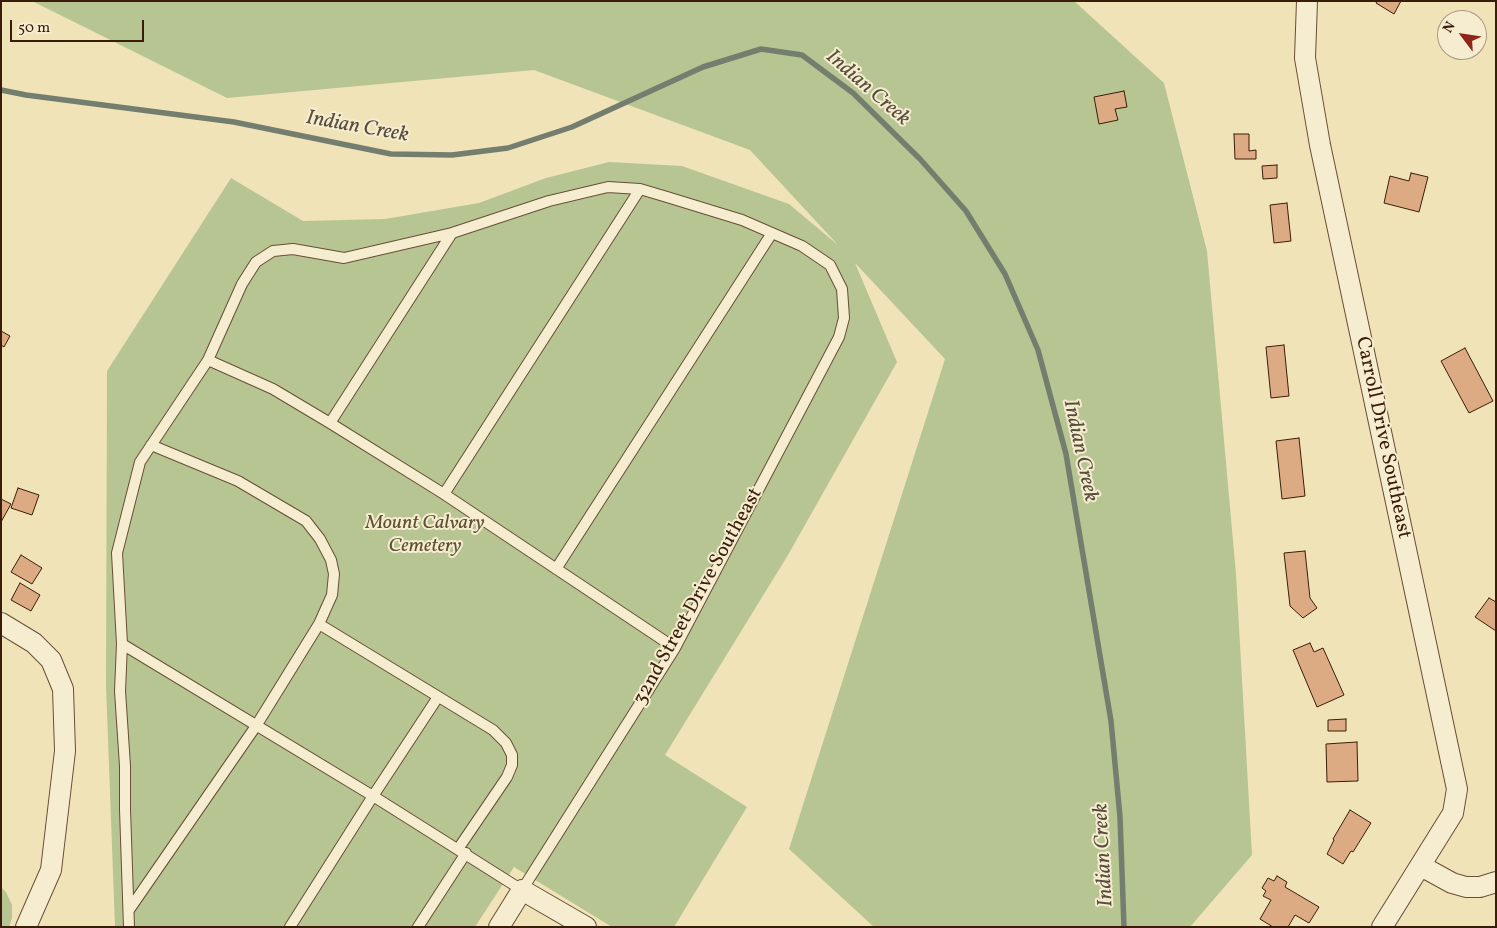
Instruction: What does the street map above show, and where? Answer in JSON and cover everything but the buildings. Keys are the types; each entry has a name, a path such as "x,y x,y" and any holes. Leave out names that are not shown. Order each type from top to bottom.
{"street":[{"name":"Carroll Drive Southeast","path":"1307,1 1306,58 1320,146 1457,789 1453,813 1382,927"},
{"path":"1,622 34,643 51,660 63,689 65,752 51,870 26,927"},
{"path":"1421,866 1452,883 1466,887 1480,887 1496,882"},
{"path":"522,890 586,927"},
{"name":"32nd Street Drive Southeast","path":"499,927 522,890"}],"lane":[{"name":"32nd Street Drive Southeast","path":"129,927 125,766 120,691 122,644 117,553 140,462 208,360 242,284 256,262 273,251 293,249 344,258 452,233 557,199 608,187 640,189 742,220 802,246 830,265 842,289 844,318 839,337 675,648 522,890"},
{"path":"444,494 640,189"},
{"path":"330,423 452,233"},
{"path":"556,569 772,233"},
{"path":"208,360 274,388 444,494 675,648"},
{"path":"129,910 256,726 319,624 332,596 334,574 331,560 320,539 306,521 238,481 151,445"},
{"path":"319,624 493,730 506,743 512,755 512,765 507,777 418,927"},
{"path":"122,644 373,796 522,890"},
{"path":"290,927 438,697"}],"green space":[{"name":"Mount Calvary Cemetery","path":"32,1 1074,1 1164,83 1207,251 1236,574 1252,855 1190,927 874,927 789,849 945,359 855,263 897,362 788,555 665,755 747,807 674,927 612,927 514,867 475,927 115,927 106,685 107,371 231,178 303,221 385,219 479,203 546,178 609,162 682,166 789,204 838,245 750,150 534,70 227,98"},
{"path":"1,887 6,892 12,905 12,918 9,927 1,927"}],"waterway":[{"name":"Indian Creek","path":"1,90 26,95 234,122 391,154 452,155 508,148 572,127 703,67 761,49 802,55 853,93 920,159 966,211 1005,274 1038,350 1066,454 1111,721 1120,817 1124,927"}]}
